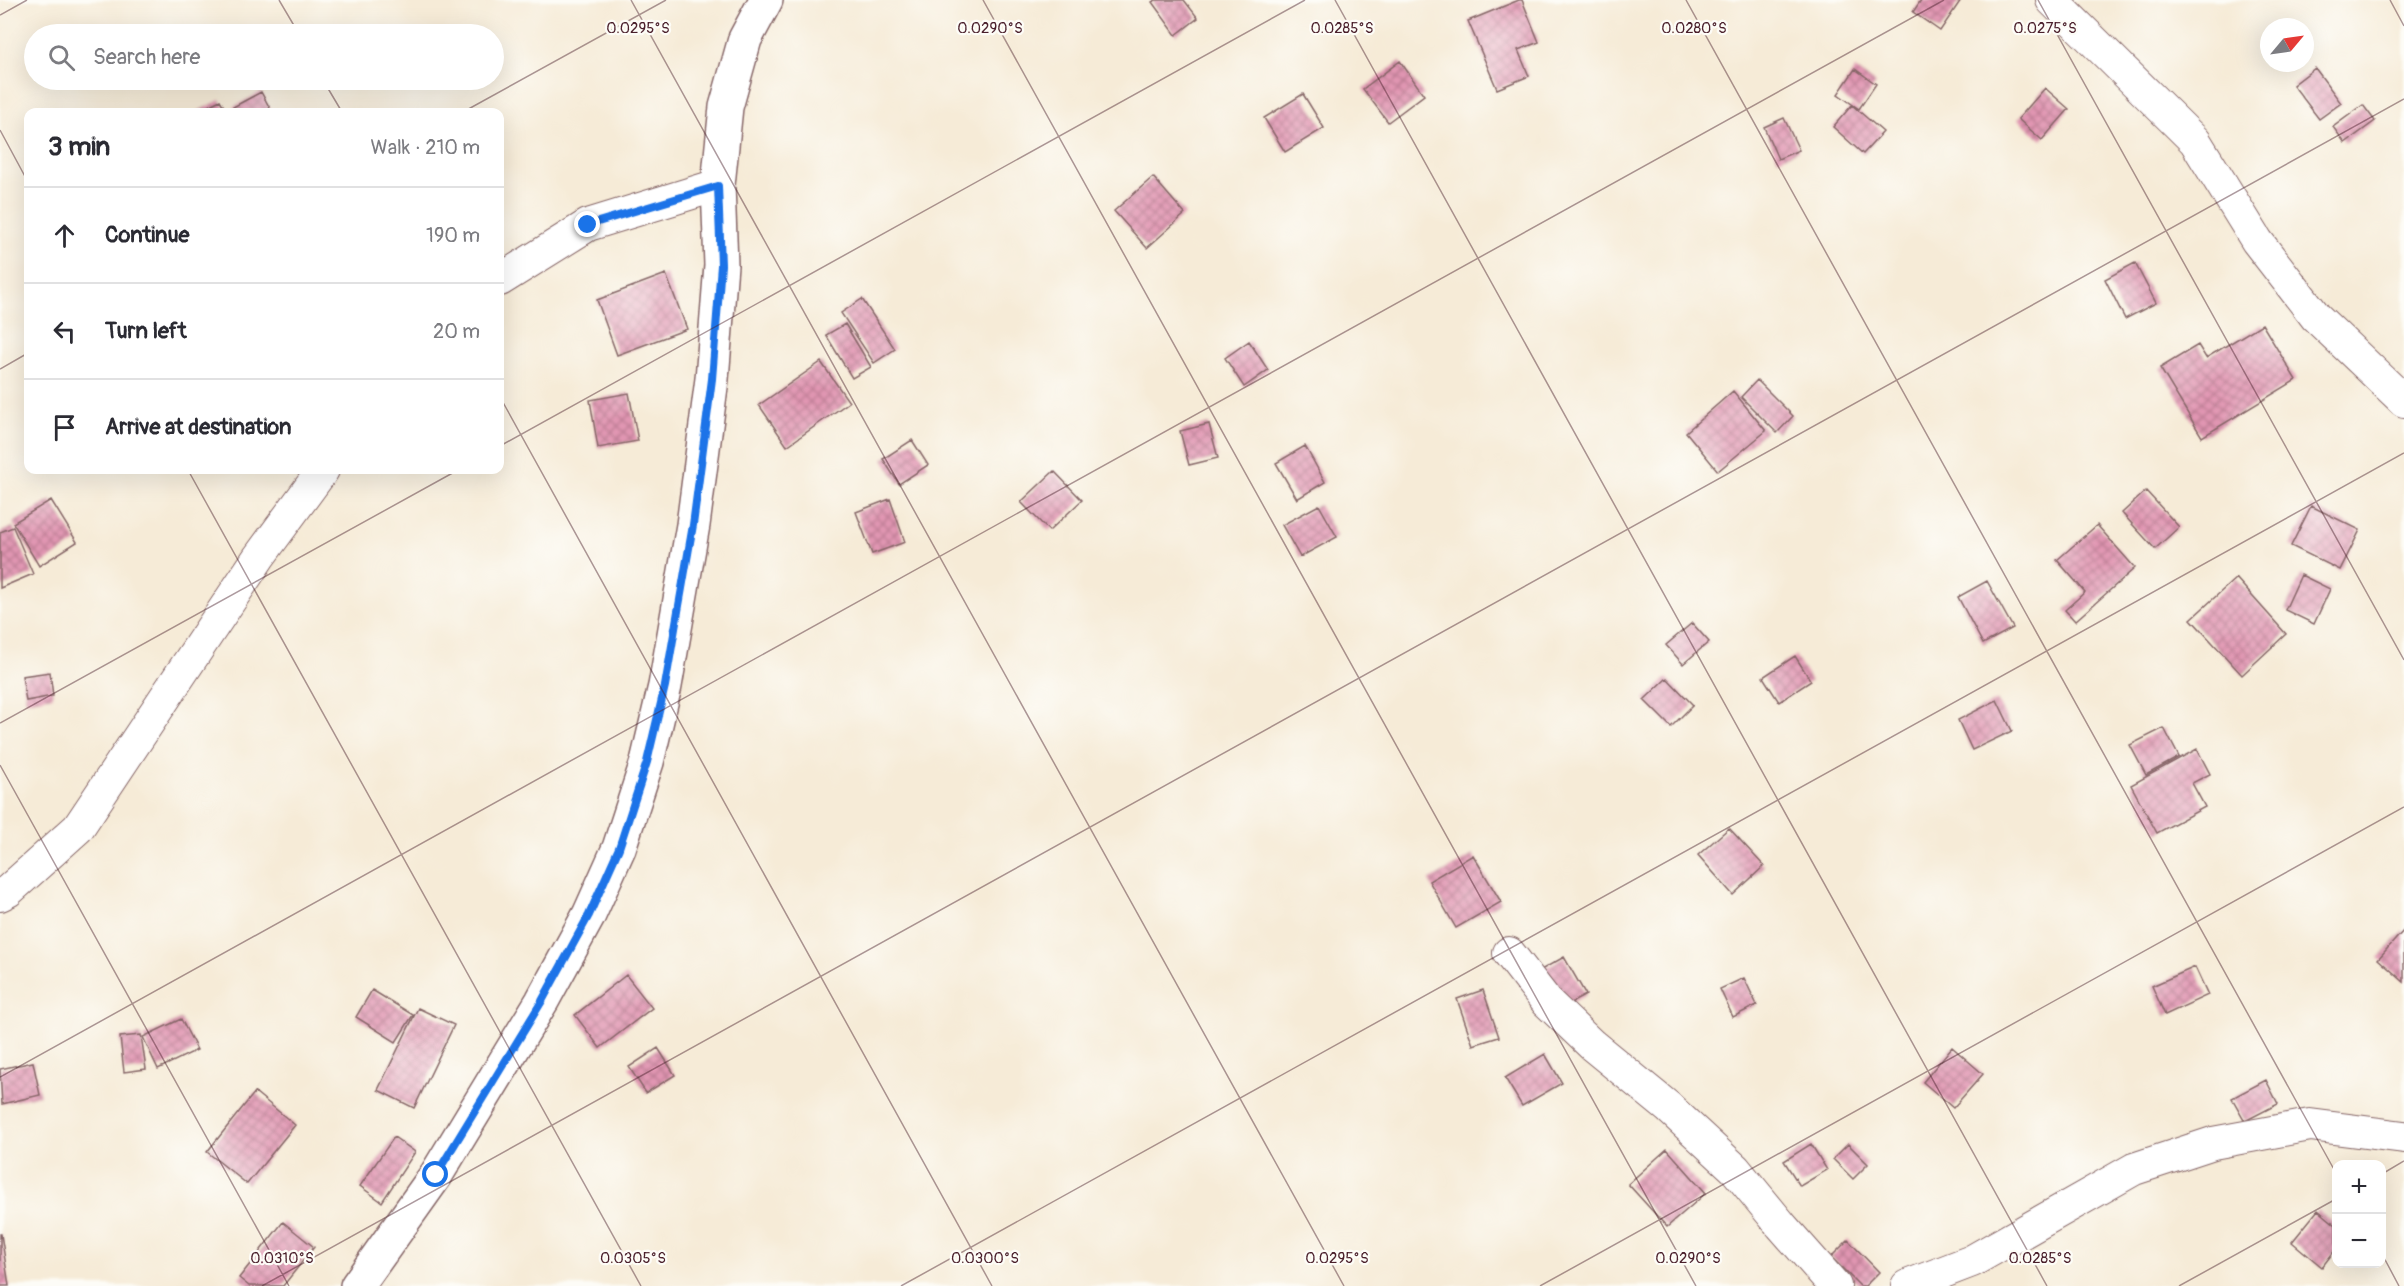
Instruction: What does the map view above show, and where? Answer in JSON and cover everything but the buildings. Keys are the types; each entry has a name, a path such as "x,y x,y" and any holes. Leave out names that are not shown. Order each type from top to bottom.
{"street":[{"path":"357,1286 436,1175 542,1001 589,915 619,848 647,762 665,686 693,525 712,379 721,265 718,186 726,107 745,39 766,0"},
{"path":"2052,0 2196,141 2257,241 2316,317 2404,400"},
{"path":"504,278 588,225 718,186"},
{"path":"0,895 8,891 78,828 260,557 321,474"},
{"path":"1509,953 1547,1002 1592,1045 1668,1107 1735,1169 1835,1286"},
{"path":"1907,1286 1972,1261 2134,1169 2213,1143 2310,1125 2404,1137"}],"route":[{"path":"436,1175 542,1001 589,915 619,848 647,762 665,686 693,525 712,379 721,265 718,186 588,225"}]}
